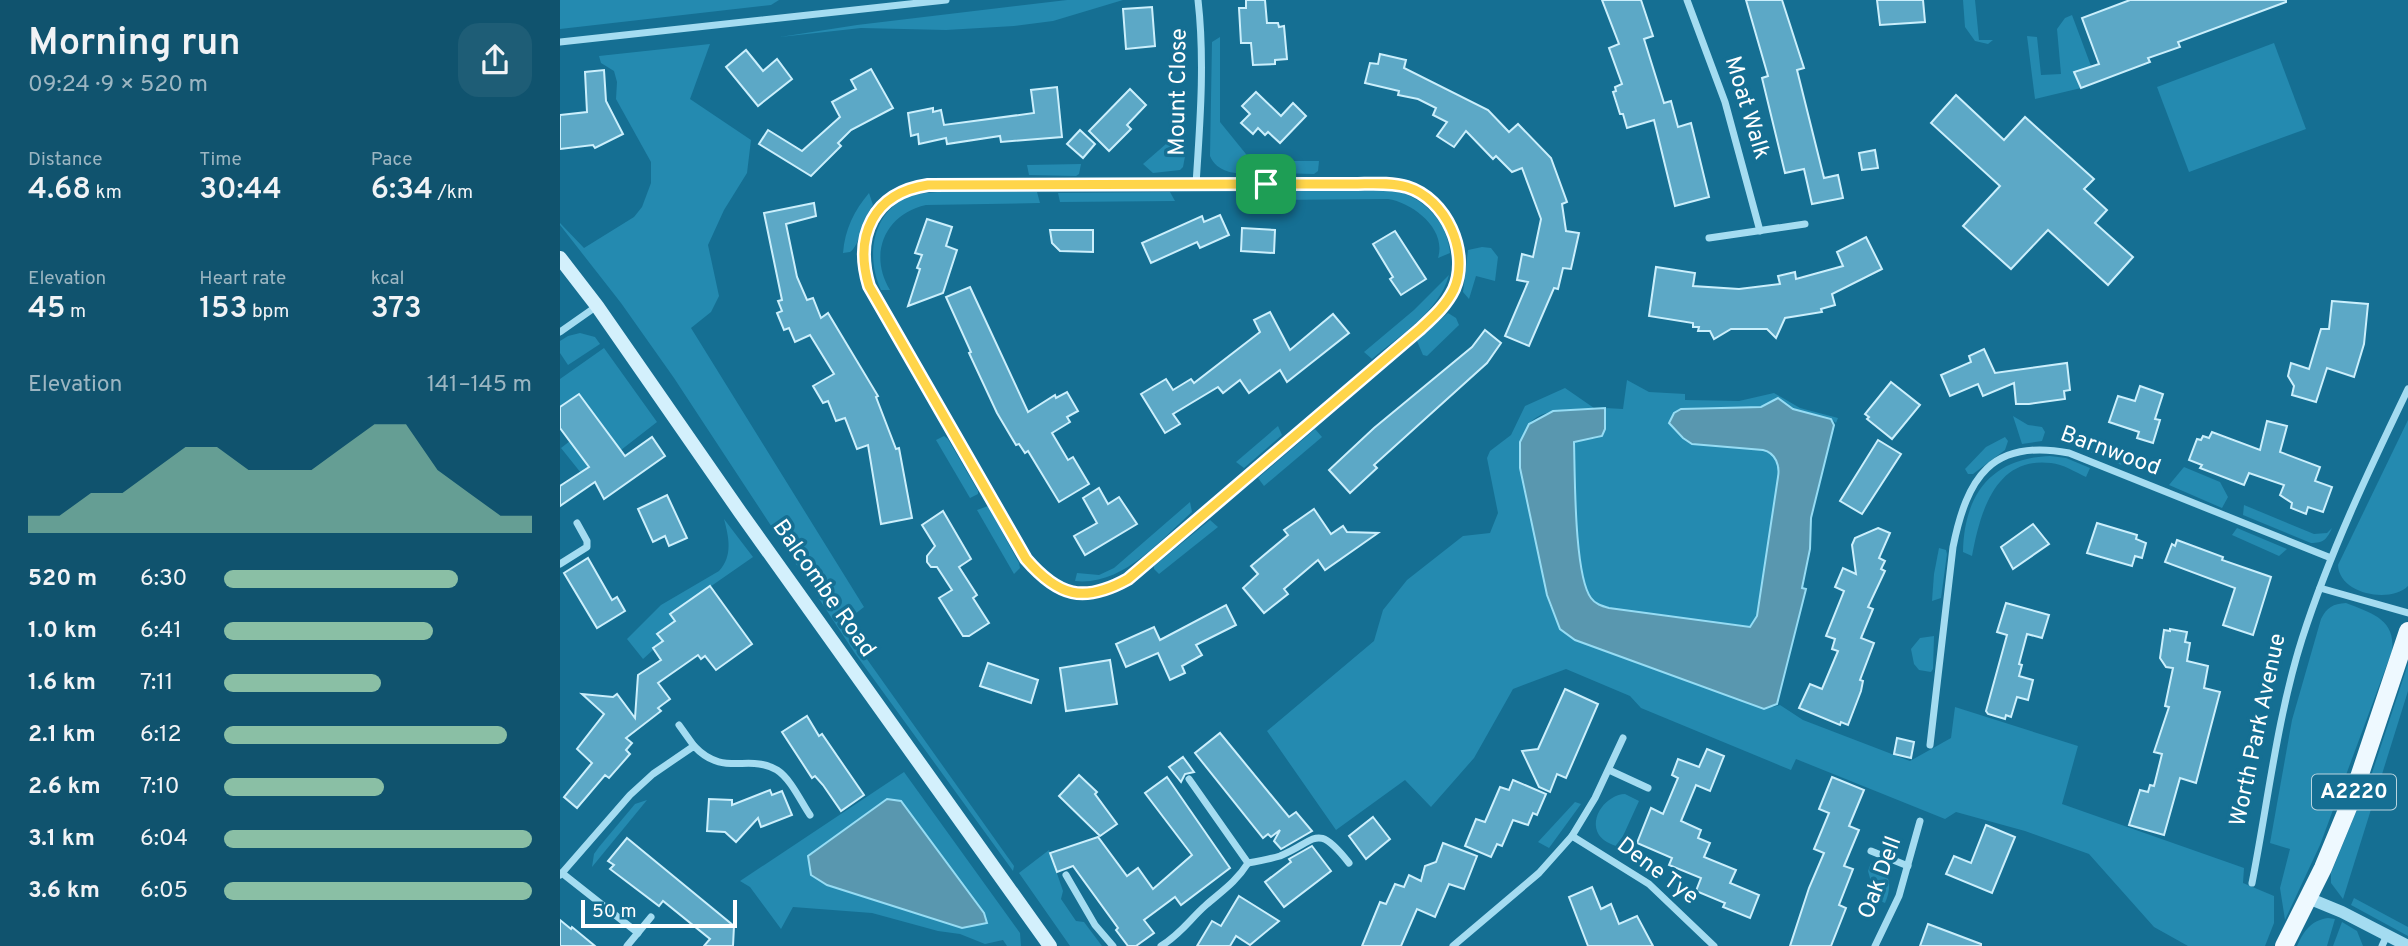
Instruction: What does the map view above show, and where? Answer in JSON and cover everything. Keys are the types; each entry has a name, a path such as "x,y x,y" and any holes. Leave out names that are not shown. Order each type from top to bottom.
{"main road":[{"name":"Balcombe Road","path":"560,258 597,306 740,512 1050,946"},
{"name":"A2220","path":"2284,946 2337,836 2367,757 2408,631"}],"street":[{"path":"560,42 946,0"},
{"name":"Mount Close","path":"1196,184 1201,100 1198,0"},
{"name":"Moat Walk","path":"1687,0 1725,102 1760,231"},
{"name":"Mount Close","path":"1196,184 1406,187 1433,203 1451,227 1458,257 1454,288 1447,302 1419,330 1128,579 1102,591 1069,594 1041,576 1026,559 1009,530 869,286 863,257 864,242 874,216 883,205 894,195 910,188 942,185 1196,184"},
{"path":"1709,238 1805,224"},
{"path":"560,332 597,306"},
{"name":"Worth Park Avenue","path":"2252,883 2288,692 2302,639 2331,558 2372,462 2408,389"},
{"name":"Barnwood","path":"1930,745 1960,516 1968,495 1984,472 2006,456 2032,449 2069,453 2331,558"},
{"path":"560,564 587,547 587,541 577,523"},
{"path":"2320,588 2408,612"},
{"path":"679,725 694,746 716,763 761,765 778,771 810,815"},
{"path":"1453,946 1539,873 1572,836 1609,770 1623,738"},
{"path":"638,933 561,875 630,795 653,774 694,746"},
{"path":"1609,770 1648,788"},
{"path":"1189,779 1248,863"},
{"name":"Oak Dell","path":"1875,946 1899,896 1920,821"},
{"name":"Dene Tye","path":"1572,836 1649,884 1714,946"},
{"path":"1161,946 1180,934 1204,907 1231,886 1248,863 1279,856 1309,839 1317,838 1333,844 1349,863"},
{"path":"1871,851 1909,866"},
{"path":"1066,875 1095,925 1113,946"},
{"path":"2308,898 2384,940 2408,946"},
{"path":"627,946 651,917"}],"shaded area":[{"path":"560,0 779,0 771,5 560,29"},
{"path":"1067,0 1123,0 1053,21 1014,26 946,30 861,28 780,37 857,25"},
{"path":"1963,0 1975,0 1979,40 1993,40 1988,44 1975,41 1965,27"},
{"path":"2072,15 2091,66 2075,72 2081,88 2035,99 2027,36 2037,37 2041,75 2061,74 2057,29 2065,18"},
{"path":"1220,37 1220,122 1250,159 1271,162 1271,174 1228,172 1210,156 1212,42"},
{"path":"2274,43 2306,129 2189,172 2157,87"},
{"path":"710,44 690,99 751,140 747,173 724,210 708,245 719,296 711,312 691,328 864,607 842,624 1014,866 1013,871 854,652 674,378 621,303 560,225 584,248 634,217 642,207 651,183 651,162 616,99 617,82 614,71 601,63 599,56"},
{"path":"1166,144 1187,146 1183,167 1180,170 1153,173 1143,164"},
{"path":"1275,161 1319,161 1318,171 1314,174 1275,173"},
{"path":"1081,164 1076,176 1029,175 1027,165"},
{"path":"1262,190 1397,191 1417,200 1434,214 1445,232 1450,253 1438,258 1438,237 1433,228 1417,212 1398,201 1262,200"},
{"path":"934,192 1037,192 1040,203 926,205 900,217 884,237 881,263 890,290 881,290 874,264 875,238 879,225 896,204 908,197"},
{"path":"1170,192 1175,201 1060,202 1058,193"},
{"path":"869,193 873,205 859,238 850,252 843,253 851,221"},
{"path":"1491,248 1498,257 1495,281 1476,276 1469,299 1463,292 1468,250"},
{"path":"1449,275 1437,300 1417,322 1372,359 1364,352 1414,310"},
{"path":"1448,313 1456,318 1459,325 1427,356 1423,355 1417,341"},
{"path":"580,333 595,337 600,344 568,365 560,353 560,341"},
{"path":"604,348 657,422 585,478 561,448 570,441 615,443 579,394 560,407 560,379"},
{"path":"1627,380 1649,392 1685,394 1685,400 1739,401 1774,393 1800,408 1838,418 1836,423 1831,419 1793,409 1778,398 1761,407 1691,408 1674,413 1676,430 1692,444 1763,450 1771,454 1778,464 1757,616 1750,627 1609,608 1591,598 1585,586 1578,547 1574,441 1598,438 1605,429 1605,408 1623,409"},
{"path":"1565,388 1594,408 1549,412 1538,417 1529,423 1520,448 1520,468 1549,603 1560,629 1575,640 1773,707 1780,705 1803,720 1910,761 1951,738 1955,707 2078,746 2062,804 2244,868 2243,883 2274,896 2274,923 2265,946 2188,946 2154,927 2089,854 2025,831 1956,812 1945,819 1796,759 1791,770 1641,708 1630,696 1566,669 1513,689 1474,758 1431,807 1405,780 1336,830 1267,731 1374,641 1383,610 1407,580 1463,536 1490,533 1498,513 1487,458 1490,451 1511,435 1525,406"},
{"path":"1778,398 1793,409 1831,419 1834,425 1811,518 1810,549 1802,588 1806,589 1777,704 1764,709 1575,640 1560,629 1547,595 1520,468 1520,442 1529,424 1553,411 1605,408 1605,429 1602,436 1574,442 1578,547 1585,586 1595,602 1609,608 1750,627 1757,616 1778,477 1776,461 1771,454 1763,450 1692,444 1669,423 1674,413 1681,409 1761,407"},
{"path":"2013,416 2028,425 2042,427 2045,432 2042,441 2022,444"},
{"path":"2408,420 2408,586 2390,594 2367,593 2347,583 2338,565"},
{"path":"1278,426 1282,435 1244,468 1236,462"},
{"path":"1315,429 1322,437 1264,486 1258,478"},
{"path":"2062,432 2132,457 2129,468 2062,441"},
{"path":"944,436 978,491 978,494 970,498 936,440"},
{"path":"2005,437 2008,441 2005,450 1973,474 1968,474 1965,469 1986,447"},
{"path":"2029,458 2066,458 2090,468 2086,477 2051,463 2032,463 2016,469 2004,478 1986,506 1972,556 1963,552 1969,513 1975,497 1985,483 2012,464"},
{"path":"2184,467 2220,482 2228,497 2222,508 2169,485"},
{"path":"1190,502 1192,512 1139,559 1109,576 1092,581 1075,581 1077,573 1099,575 1114,568"},
{"path":"2244,505 2314,534 2327,533 2332,528 2324,540 2311,543 2243,515"},
{"path":"988,506 1019,563 1020,568 1014,574 977,510"},
{"path":"724,519 753,557 671,614 675,621 658,634 663,641 643,659 627,639 661,605 719,571 728,553"},
{"path":"1210,520 1218,527 1159,574 1154,569 1154,566"},
{"path":"2237,528 2287,549 2279,556 2232,535"},
{"path":"1939,548 1946,550 1947,554 1941,598 1932,601 1934,574"},
{"path":"2346,603 2373,614 2386,624 2392,640 2392,651 2320,845 2285,920 2280,888 2290,849 2270,843 2292,720 2321,619 2331,607"},
{"path":"1934,636 1933,669 1931,672 1919,670 1914,664 1911,649 1920,638"},
{"path":"2408,664 2408,691 2343,899 2331,883 2331,873 2372,773"},
{"path":"904,772 1020,933 1021,946 1007,946 1003,940 985,944 960,934 938,931 872,913 793,907 781,929 750,887 740,881"},
{"path":"1625,794 1639,801 1618,847 1599,835 1596,821 1606,802"},
{"path":"887,799 901,801 984,913 987,923 962,928 827,885 811,875 808,856"},
{"path":"647,800 592,867 594,854 599,847 635,804"},
{"path":"1575,802 1581,804 1549,848 1538,842"},
{"path":"1049,850 1063,891 1061,899 1076,921 1084,922 1102,946 1070,946 1019,873"},
{"path":"1871,863 1882,870 1888,879 1889,890 1885,903 1876,899 1868,871"},
{"path":"2354,898 2408,927 2408,936 2351,905"},
{"path":"2335,919 2327,946 2297,946 2308,928 2317,921"},
{"path":"2342,922 2357,931 2363,946 2333,946"}],"building":[{"path":"1246,0 1265,0 1267,23 1284,26 1287,59 1275,60 1275,64 1253,65 1251,43 1241,43 1239,8 1246,8"},
{"path":"1602,0 1641,0 1653,36 1644,39 1664,103 1671,101 1678,127 1691,123 1709,197 1675,206 1654,120 1627,128 1613,92 1616,91 1615,87 1622,84 1609,48 1619,44"},
{"path":"1746,0 1782,0 1804,68 1797,70 1824,178 1838,175 1843,198 1812,204 1804,169 1785,173 1762,78 1768,76"},
{"path":"1877,0 1923,0 1925,22 1880,25"},
{"path":"2130,0 2286,2 2178,42 2180,47 2148,58 2150,62 2081,88 2074,72 2099,64 2082,18"},
{"path":"1152,7 1155,46 1126,49 1123,9"},
{"path":"746,50 763,71 777,59 792,79 758,106 726,67"},
{"path":"1380,54 1406,60 1404,68 1488,110 1509,132 1518,124 1551,158 1567,202 1562,204 1566,231 1579,233 1571,269 1563,268 1558,289 1554,288 1529,346 1505,336 1528,282 1517,280 1522,254 1533,257 1541,219 1522,168 1512,172 1496,156 1493,159 1466,131 1454,147 1437,136 1447,122 1433,115 1436,108 1418,99 1398,95 1399,91 1365,83 1370,63 1378,64"},
{"path":"871,69 893,108 851,130 838,143 841,146 811,176 759,144 768,130 802,151 840,117 832,102 856,89 851,80"},
{"path":"604,70 606,101 623,134 595,148 593,145 560,149 560,115 587,112 585,72"},
{"path":"1057,87 1062,137 1001,142 1000,136 947,144 946,138 919,144 918,134 911,136 908,113 933,108 933,112 941,110 944,125 1034,113 1031,90"},
{"path":"1130,89 1146,105 1127,125 1131,129 1109,151 1089,131"},
{"path":"1256,92 1281,116 1293,103 1306,116 1280,143 1268,132 1265,135 1258,128 1253,134 1241,123 1250,114 1242,106"},
{"path":"1956,95 2004,140 2025,117 2094,179 2084,189 2107,210 2095,223 2133,257 2108,285 2048,230 2011,269 1963,226 2000,186 1931,123"},
{"path":"1080,130 1095,144 1083,158 1067,144"},
{"path":"1875,150 1878,168 1862,170 1859,153"},
{"path":"814,203 816,216 786,224 797,277 807,300 813,298 821,318 828,313 878,396 876,397 896,449 899,448 912,518 881,524 868,445 857,449 845,418 836,421 828,401 823,403 813,386 834,374 810,335 795,342 789,328 784,330 777,313 782,311 778,301 782,300 764,213"},
{"path":"1220,215 1229,235 1200,248 1197,242 1151,263 1142,243 1202,216 1204,222"},
{"path":"927,219 952,227 946,246 957,250 943,293 908,306 922,255 915,253"},
{"path":"1242,228 1275,230 1274,253 1241,251"},
{"path":"1050,230 1093,230 1093,252 1060,251 1052,243"},
{"path":"1395,231 1426,279 1401,295 1373,244"},
{"path":"1866,237 1882,269 1832,294 1835,305 1821,309 1822,312 1785,318 1776,338 1767,329 1731,329 1714,339 1710,331 1698,331 1699,327 1693,327 1693,323 1649,316 1656,267 1695,273 1693,286 1739,289 1780,284 1778,276 1795,272 1796,279 1843,266 1837,252"},
{"path":"970,287 1028,412 1055,395 1056,398 1067,392 1078,411 1067,417 1070,422 1052,433 1068,460 1073,457 1089,484 1059,502 1028,451 1025,453 1019,444 1016,445 997,413 969,353 971,352 946,297"},
{"path":"2332,301 2368,304 2364,344 2354,377 2327,368 2316,402 2292,395 2294,386 2288,376 2291,363 2309,369 2321,329 2329,329"},
{"path":"1270,312 1290,350 1333,314 1349,333 1287,382 1280,370 1249,393 1240,380 1223,393 1218,387 1173,414 1180,424 1165,433 1141,394 1166,379 1173,390 1191,379 1194,383 1260,332 1254,320"},
{"path":"1485,330 1501,343 1487,363 1374,465 1377,468 1350,493 1329,470 1374,428 1472,347"},
{"path":"1984,349 1995,373 2067,363 2070,390 2064,391 2065,399 2029,404 2016,404 2014,383 1983,396 1978,384 1950,396 1941,375 1971,362 1969,356"},
{"path":"1891,382 1920,405 1892,439 1867,419 1869,417 1865,414"},
{"path":"2140,386 2163,394 2155,419 2160,420 2153,443 2137,438 2139,432 2109,422 2118,396 2135,401"},
{"path":"579,394 625,456 652,437 665,456 604,499 595,482 560,506 560,486 589,467 560,428 560,407"},
{"path":"2267,421 2287,426 2280,452 2320,467 2315,481 2332,487 2323,512 2308,507 2306,514 2291,508 2292,503 2280,495 2284,485 2249,473 2244,485 2200,468 2202,465 2189,460 2197,439 2201,440 2203,436 2209,438 2212,432 2260,450"},
{"path":"1878,440 1901,454 1862,514 1840,501"},
{"path":"1099,488 1108,504 1119,497 1137,524 1085,555 1074,536 1097,523 1083,498"},
{"path":"667,495 687,538 669,546 665,536 653,542 638,509"},
{"path":"1314,509 1331,534 1343,526 1347,532 1378,533 1325,570 1318,560 1284,589 1288,594 1264,613 1243,588 1258,574 1251,566 1288,535 1284,530"},
{"path":"943,511 971,559 959,567 977,595 973,598 989,623 969,636 963,636 939,598 952,590 937,567 931,567 927,562 927,556 935,546 922,525"},
{"path":"2097,523 2137,535 2136,539 2146,543 2142,558 2135,556 2132,566 2087,553"},
{"path":"2033,524 2049,544 2013,569 2001,547"},
{"path":"1878,528 1890,533 1879,558 1885,561 1881,569 1885,571 1868,607 1873,609 1861,638 1874,643 1860,680 1863,681 1861,691 1848,725 1841,722 1840,725 1799,708 1810,684 1822,689 1838,651 1832,649 1835,639 1826,636 1844,591 1835,587 1843,568 1856,574 1852,545 1855,538"},
{"path":"2177,540 2223,557 2222,560 2271,577 2253,635 2223,625 2235,588 2165,562 2172,544 2175,546"},
{"path":"588,558 612,600 617,597 625,611 597,628 564,573"},
{"path":"710,586 752,644 716,670 705,656 701,659 698,655 658,683 670,699 658,708 661,711 626,738 632,743 626,750 630,754 609,778 605,775 577,808 564,797 592,763 577,749 604,714 582,694 613,697 617,694 635,718 638,675 661,660 653,648 663,641 657,634 675,621 670,614"},
{"path":"2006,603 2049,615 2042,638 2027,634 2019,664 2022,665 2019,676 2033,680 2028,700 2017,697 2011,717 2006,715 2005,719 1986,711 2007,635 1997,632"},
{"path":"1226,605 1236,625 1196,645 1202,655 1182,666 1185,673 1170,680 1158,653 1126,667 1116,644 1154,627 1160,640"},
{"path":"2164,630 2187,632 2185,642 2190,643 2187,661 2208,666 2204,688 2220,692 2196,783 2180,778 2164,835 2129,825 2140,790 2148,792 2150,785 2154,786 2162,754 2154,752 2169,707 2165,706 2173,668 2166,667 2160,658"},
{"path":"1110,660 1117,704 1066,711 1060,668"},
{"path":"988,663 1038,680 1031,703 980,686"},
{"path":"1565,689 1598,704 1566,778 1557,774 1550,792 1539,787 1522,751 1538,749"},
{"path":"807,716 864,795 841,811 823,785 815,776 812,778 782,732"},
{"path":"1220,733 1289,817 1296,812 1312,831 1281,849 1274,841 1280,830 1271,837 1268,834 1263,838 1195,753"},
{"path":"1897,738 1914,742 1911,758 1894,754"},
{"path":"1707,749 1724,756 1710,791 1696,785 1681,821 1701,830 1698,838 1710,843 1704,857 1736,870 1730,883 1759,895 1750,918 1723,907 1725,903 1696,891 1701,878 1669,865 1672,858 1637,843 1651,808 1663,814 1678,778 1672,775 1678,759 1699,767"},
{"path":"1183,757 1194,772 1185,774 1181,782 1169,767"},
{"path":"1079,775 1097,792 1095,794 1117,824 1100,836 1059,796"},
{"path":"1167,777 1230,868 1181,905 1175,897 1144,920 1154,933 1136,946 1128,946 1073,866 1057,872 1050,853 1098,837 1127,876 1138,868 1153,889 1192,855 1145,793"},
{"path":"1832,777 1864,790 1849,826 1859,830 1844,866 1853,869 1839,905 1846,908 1831,946 1790,946 1824,853 1814,849 1829,813 1819,809"},
{"path":"1513,780 1546,794 1537,815 1533,813 1528,825 1513,820 1502,846 1497,844 1491,857 1465,846 1476,819 1485,822 1500,787 1509,790"},
{"path":"770,790 772,795 782,791 792,815 761,827 758,818 736,842 725,832 707,831 709,799 732,800 732,805"},
{"path":"1373,817 1390,839 1366,859 1349,836"},
{"path":"1986,825 2015,837 1992,893 1946,874 1954,856 1971,863"},
{"path":"627,838 734,926 733,946 704,946 710,939 663,901 659,906 610,869 614,865 608,861"},
{"path":"1443,843 1477,856 1464,889 1449,884 1435,917 1417,909 1401,946 1362,946 1380,902 1386,904 1395,884 1404,887 1409,875 1421,881 1425,866 1436,862"},
{"path":"1312,846 1331,871 1284,907 1265,882 1291,862 1289,859"},
{"path":"1592,887 1601,909 1611,904 1619,924 1637,916 1653,946 1588,946 1569,897"},
{"path":"1239,896 1279,921 1250,945 1236,936 1230,946 1197,946 1212,921 1221,926"},
{"path":"560,920 571,929 572,927 595,946 560,946"},
{"path":"1928,924 1981,944 1981,946 1920,946"}],"route":[{"path":"1266,184 1391,185 1420,193 1433,203 1451,227 1458,257 1454,288 1447,302 1419,330 1128,579 1102,591 1069,594 1041,576 1026,559 869,286 863,257 864,242 874,216 894,195 910,188 928,185 1266,184"}]}
